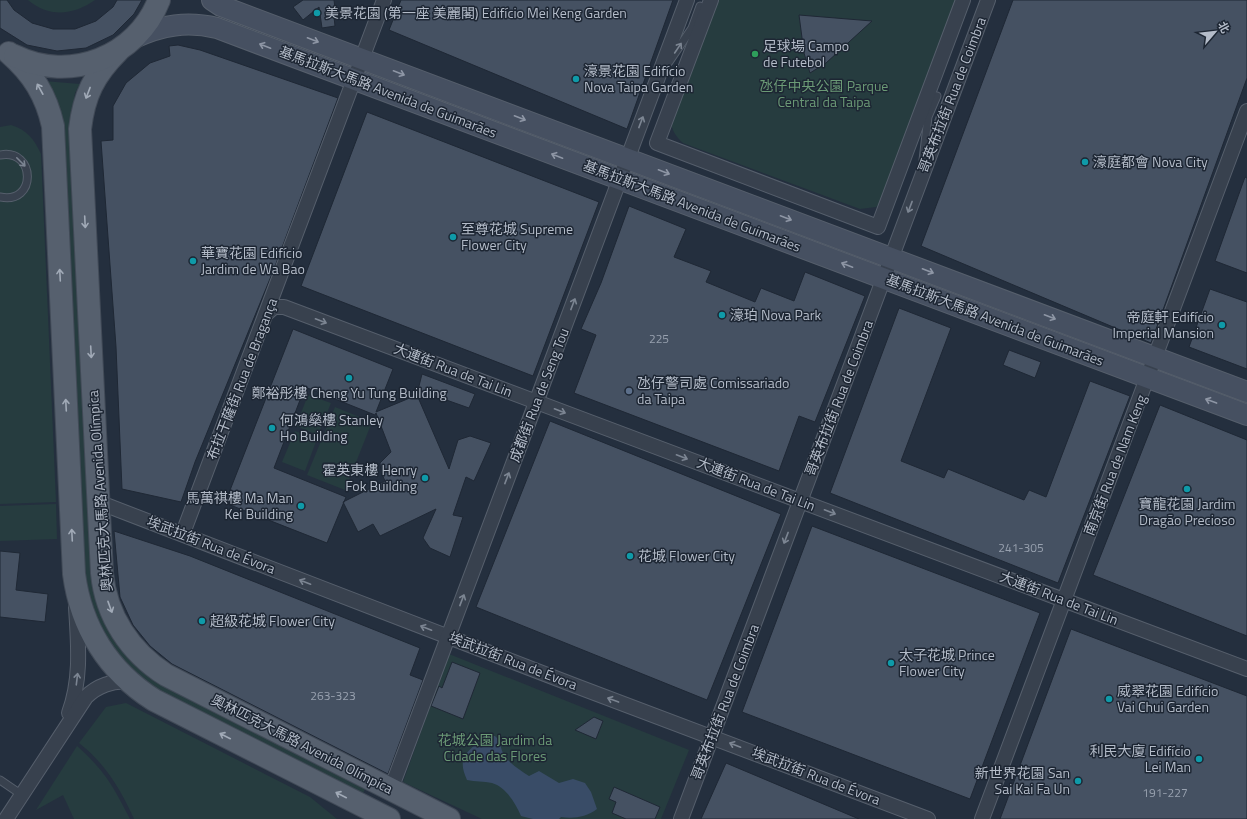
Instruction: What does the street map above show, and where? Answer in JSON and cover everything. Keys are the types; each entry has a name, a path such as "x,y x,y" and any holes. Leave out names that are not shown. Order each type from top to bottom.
{"main road":[{"name":"奧林匹克大馬路 Avenida Olímpica","path":"160,0 147,24 102,68 87,94 82,111 80,129 98,502 103,581 108,602 121,631 141,656 166,675 449,819"},
{"name":"基馬拉斯大馬路 Avenida de Guimarães","path":"212,0 221,6 1247,392"},
{"name":"基馬拉斯大馬路 Avenida de Guimarães","path":"126,44 150,30 183,23 200,24 217,28 1247,415"},
{"path":"5,50 39,65 57,67 92,63 126,44"},
{"name":"奧林匹克大馬路 Avenida Olímpica","path":"5,50 23,65 42,93 52,126 74,574 82,612 92,635 106,657 129,682 154,700 388,819"},
{"path":"363,806 373,799 376,787 392,790 400,806 396,819"}],"street":[{"name":"布拉干薩街 Rua de Bragança","path":"183,533 384,0"},
{"name":"成都街 Rua de Seng Tou","path":"392,790 448,636 687,0"},
{"path":"706,3 657,143 878,227 963,0"},
{"name":"哥英布拉街 Rua de Coimbra","path":"681,819 988,0"},
{"name":"南京街 Rua de Nam Keng","path":"982,819 1155,357 1242,137 1247,111"},
{"path":"275,290 277,300 284,307"},
{"path":"266,314 274,307 284,307"},
{"name":"大連街 Rua de Tai Lin","path":"284,307 1247,669"},
{"name":"埃武拉街 Rua de Évora","path":"98,502 183,533 188,537 928,819"},
{"path":"56,742 72,707 77,682 78,656 74,574"},
{"path":"6,819 80,704 89,694 103,685 116,682 129,682"}],"lane":[{"path":"657,81 692,28 706,3"},
{"path":"920,180 928,117 936,96"},
{"path":"0,155 11,155 21,160 25,165 28,176 26,186 19,194 10,198 0,197"},
{"path":"0,780 22,795"}],"green space":[{"path":"28,0 95,0 79,9 53,12 44,10"},
{"name":"氹仔中央公園 Parque Central da Taipa","path":"713,0 961,0 883,202 876,207 860,209 683,143 678,138 673,130 670,120"},
{"path":"44,81 80,84 75,93 71,120 109,628 366,787 363,793 140,681 120,660 101,632 87,595"},
{"path":"11,125 26,132 36,144 41,154 56,502 0,504 0,127"},
{"path":"308,395 331,403 318,435 296,426"},
{"path":"335,407 372,422 345,490 307,475"},
{"path":"295,431 317,439 305,471 282,462"},
{"path":"56,504 57,539 0,541 0,506"},
{"name":"花城公園 Jardim da Cidade das Flores","path":"449,654 689,750 661,819 482,819 403,782"},
{"path":"126,703 310,797 337,819 134,819 118,787 97,759 79,743 106,707"},
{"path":"77,746 102,771 130,819 74,819 63,795 36,810"}],"water":[{"path":"495,736 508,760 529,776 539,771 559,783 573,779 585,783 591,792 597,809 580,817 533,819 521,816 510,796 497,785 489,782 467,780 463,766 464,757 481,741"}],"building":[{"path":"0,0 7,0 14,10 32,23 53,29 75,29 96,21 113,7 117,0 142,0 134,14 113,35 86,48 57,51 27,45 0,28"},
{"name":"美景花園 (第一座 美麗閣) Edifício Mei Keng Garden","path":"303,0 334,0 336,16 334,17 335,26 322,28 319,7 303,20 293,7"},
{"name":"濠景花園 Edifício Nova Taipa Garden","path":"401,0 673,0 627,129 389,30"},
{"name":"濠庭都會 Nova City","path":"1013,0 1247,0 1247,78 1151,343 921,246"},
{"path":"799,15 872,21 826,63 810,73 804,53"},
{"name":"華寶花園 Edifício Jardim de Wa Bao","path":"178,45 200,50 338,98 274,269 195,462 181,502 122,489 116,347 101,141 113,140 113,106 126,83 150,63 170,56 169,46"},
{"name":"至尊花城 Supreme Flower City","path":"367,112 599,202 533,376 301,286"},
{"path":"1245,177 1247,178 1247,273 1215,261"},
{"name":"濠珀 Nova Park","path":"629,206 686,229 674,257 711,271 706,282 755,302 761,288 794,301 805,272 865,296 815,422 799,416 779,471 574,393 596,335 581,329 601,283"},
{"name":"帝庭軒 Edifício Imperial Mansion","path":"1210,289 1247,302 1247,369 1189,347"},
{"path":"899,308 951,328 901,461 944,478 948,469 1024,500 1029,490 1046,497 1090,381 1130,396 1058,583 830,493"},
{"path":"293,329 393,369 376,412 417,395 449,469 458,440 470,436 491,443 474,481 466,477 453,515 463,517 450,557 430,548 423,538 436,509 380,536 373,524 358,532 344,503 327,543 225,503","holes":["305,387 375,415 376,413 391,452 380,463 381,472 385,481 344,501 346,497 274,468"]},
{"path":"1009,350 1041,362 1035,378 1003,365"},
{"path":"422,374 475,394 469,408 418,390"},
{"name":"寶龍花園 Jardim Dragão Precioso","path":"1160,405 1247,440 1247,636 1093,575"},
{"name":"花城 Flower City","path":"550,421 781,514 707,700 476,607"},
{"name":"太子花城 Prince Flower City","path":"812,526 1040,613 970,799 742,712"},
{"path":"114,531 190,556 420,648 410,675 423,680 388,774 172,664 150,646 133,625 120,597"},
{"path":"0,551 20,553 16,590 48,594 45,622 0,617"},
{"path":"1071,629 1247,696 1247,819 1000,819"},
{"path":"452,662 480,673 463,719 431,706 439,686 442,688"},
{"path":"594,717 603,721 596,739 575,730"},
{"path":"726,763 859,819 701,819"},
{"path":"614,787 660,807 655,819 626,819 612,813 616,802 609,799"}],"place":[{"name":"美景花園 (第一座 美麗閣) Edifício Mei Keng Garden","path":"317,13"},
{"name":"足球場 Campo de Futebol","path":"755,54"},
{"name":"濠景花園 Edifício Nova Taipa Garden","path":"576,79"},
{"name":"濠庭都會 Nova City","path":"1085,162"},
{"name":"至尊花城 Supreme Flower City","path":"453,237"},
{"name":"華寶花園 Edifício Jardim de Wa Bao","path":"193,261"},
{"name":"濠珀 Nova Park","path":"722,315"},
{"name":"帝庭軒 Edifício Imperial Mansion","path":"1222,325"},
{"name":"鄭裕彤樓 Cheng Yu Tung Building","path":"349,378"},
{"name":"氹仔警司處 Comissariado da Taipa","path":"629,391"},
{"name":"何鴻燊樓 Stanley Ho Building","path":"272,428"},
{"name":"霍英東樓 Henry Fok Building","path":"425,478"},
{"name":"寶龍花園 Jardim Dragão Precioso","path":"1187,489"},
{"name":"馬萬祺樓 Ma Man Kei Building","path":"301,506"},
{"name":"花城 Flower City","path":"630,556"},
{"name":"超級花城 Flower City","path":"202,621"},
{"name":"太子花城 Prince Flower City","path":"891,663"},
{"name":"威翠花園 Edifício Vai Chui Garden","path":"1109,699"},
{"name":"利民大廈 Edifício Lei Man","path":"1199,759"},
{"name":"新世界花園 San Sai Kai Fa Un","path":"1078,781"}]}
